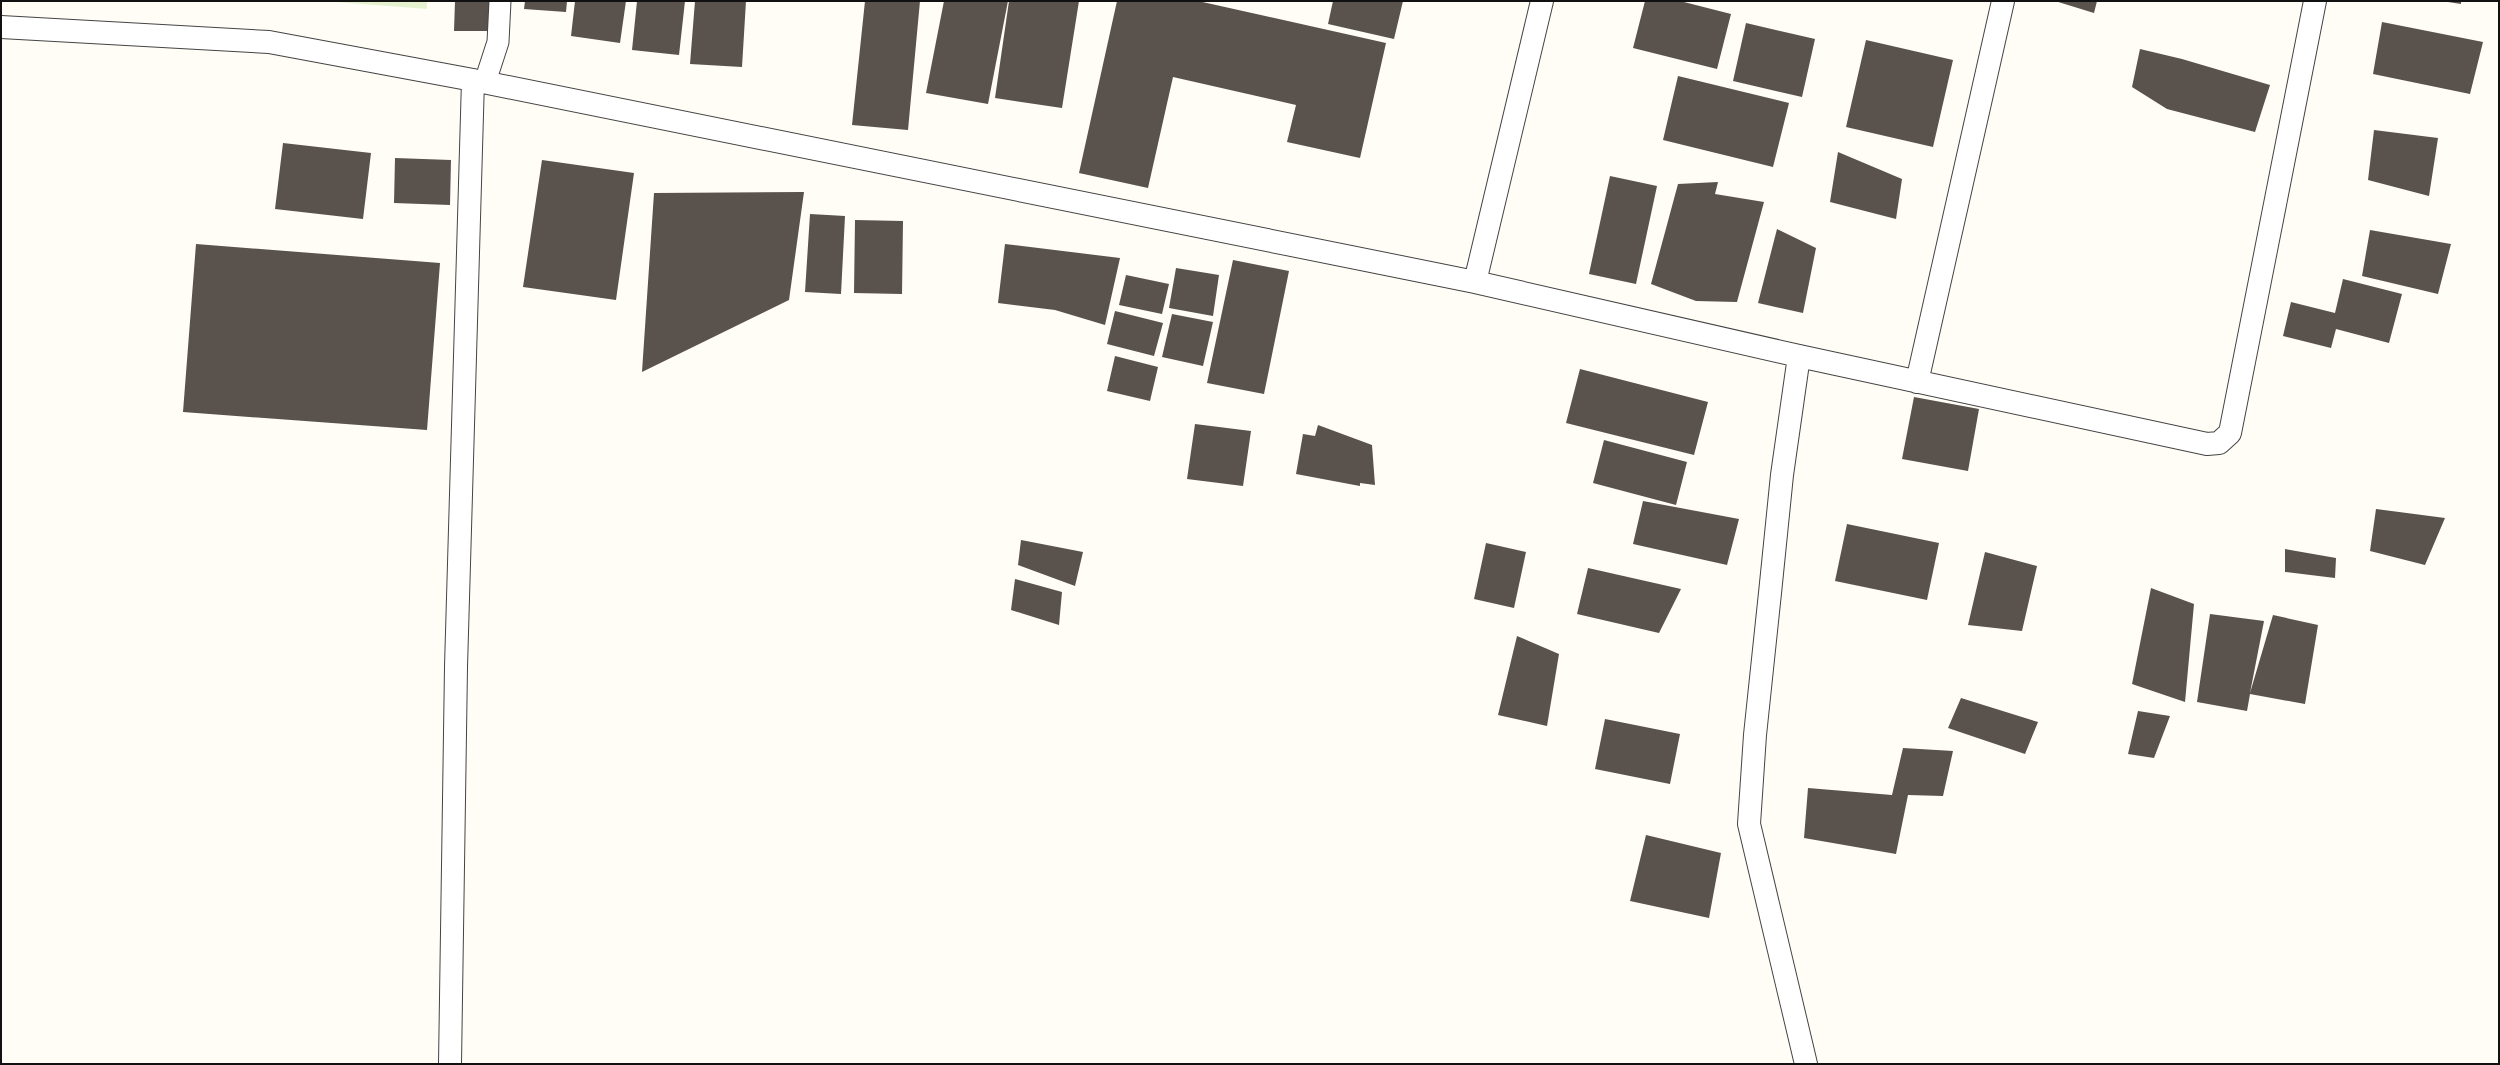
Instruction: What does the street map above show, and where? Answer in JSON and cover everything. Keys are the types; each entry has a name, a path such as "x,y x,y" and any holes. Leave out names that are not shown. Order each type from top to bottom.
{"street":[{"path":"1474,282 1542,1"},
{"path":"1917,382 2003,1"},
{"path":"1,27 269,42 479,81 1474,282 1798,356 2207,444 2219,443 2230,433 2315,1"},
{"path":"450,1064 456,675 479,81"},
{"path":"1798,356 1782,475 1755,735 1749,824 1806,1064"}],"lane":[{"path":"479,81 498,42 500,1"}],"green space":[{"path":"323,1 427,1 427,9"}],"building":[{"path":"455,1 493,1 493,31 454,31"},
{"path":"525,1 567,1 566,12 524,9"},
{"path":"575,1 626,1 620,43 571,36"},
{"path":"637,1 685,1 679,55 632,50"},
{"path":"695,1 746,1 742,67 690,64"},
{"path":"865,1 920,1 908,130 852,125"},
{"path":"944,1 1008,1 988,104 926,93"},
{"path":"1009,1 1079,1 1062,108 995,98"},
{"path":"1117,1 1198,1 1386,43 1360,158 1287,142 1296,105 1173,77 1148,188 1079,173"},
{"path":"1333,1 1403,1 1394,39 1328,24"},
{"path":"1645,1 1680,1 1731,14 1717,69 1633,48"},
{"path":"2055,1 2097,1 2094,13"},
{"path":"2461,1 2461,4 2448,2"},
{"path":"2382,22 2483,42 2470,94 2373,74"},
{"path":"1746,23 1815,39 1802,97 1733,81"},
{"path":"1866,40 1953,60 1933,147 1846,127"},
{"path":"2140,49 2182,59 2270,85 2255,132 2167,109 2132,87"},
{"path":"1678,76 1789,103 1773,167 1663,140"},
{"path":"2374,130 2438,138 2429,196 2368,180"},
{"path":"283,143 371,153 363,219 275,209"},
{"path":"1838,152 1902,179 1896,219 1830,202"},
{"path":"395,158 451,160 450,205 394,203"},
{"path":"542,160 634,173 616,300 523,287"},
{"path":"1610,176 1657,186 1636,284 1589,274"},
{"path":"1718,182 1715,194 1764,202 1737,302 1696,301 1651,284 1678,184"},
{"path":"804,192 789,300 642,372 654,193"},
{"path":"810,214 845,216 841,294 805,292"},
{"path":"855,220 903,221 902,294 854,293"},
{"path":"1777,229 1816,248 1803,313 1758,303"},
{"path":"2370,230 2451,244 2438,294 2362,276"},
{"path":"196,244 440,263 427,430 183,412"},
{"path":"1005,244 1120,258 1105,325 1055,310 998,303"},
{"path":"1233,260 1289,271 1264,394 1207,383"},
{"path":"1176,268 1219,275 1213,316 1169,308"},
{"path":"1126,275 1169,284 1162,314 1119,305"},
{"path":"2343,279 2402,294 2389,343 2336,329 2331,348 2283,336 2291,302 2335,313"},
{"path":"1115,311 1163,323 1154,356 1107,344"},
{"path":"1172,314 1213,322 1203,366 1162,357"},
{"path":"1115,356 1158,367 1150,401 1107,391"},
{"path":"1580,369 1708,402 1694,455 1566,423"},
{"path":"1914,397 1979,409 1968,471 1902,459"},
{"path":"1195,424 1251,431 1243,486 1187,479"},
{"path":"1318,425 1372,445 1375,485 1360,483 1360,486 1296,474 1303,434 1315,436"},
{"path":"1604,440 1687,462 1676,505 1593,483"},
{"path":"1643,501 1739,519 1727,565 1633,544"},
{"path":"2376,509 2445,518 2425,565 2370,551"},
{"path":"1847,524 1939,543 1927,600 1835,581"},
{"path":"1021,540 1083,552 1075,586 1018,565"},
{"path":"1486,543 1526,552 1514,608 1474,599"},
{"path":"2285,549 2336,558 2335,578 2285,572"},
{"path":"1985,552 2037,566 2022,631 1968,625"},
{"path":"1588,568 1681,589 1659,633 1577,614"},
{"path":"1015,579 1062,592 1059,625 1011,610"},
{"path":"2151,588 2194,604 2185,702 2132,684"},
{"path":"2210,614 2264,621 2250,693 2273,615 2318,625 2305,704 2250,694 2247,711 2197,702"},
{"path":"1517,636 1559,654 1547,726 1498,715"},
{"path":"1961,698 2038,722 2025,754 1948,728"},
{"path":"2138,711 2170,716 2154,758 2128,754"},
{"path":"1605,719 1680,734 1670,784 1595,769"},
{"path":"1903,748 1953,751 1943,796 1908,795 1896,854 1804,838 1808,788 1892,795"},
{"path":"1646,835 1721,853 1709,918 1630,901"}]}
